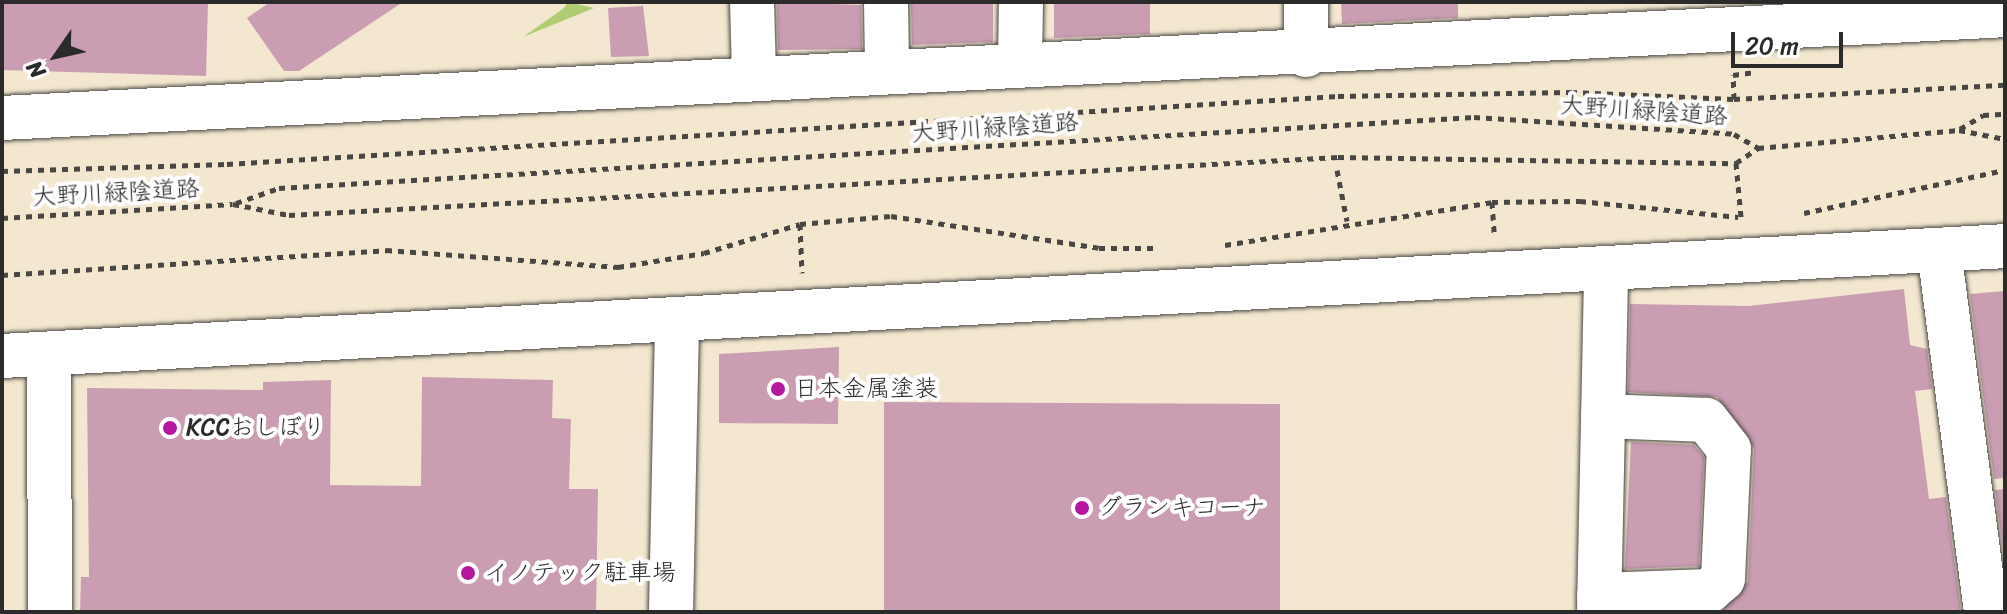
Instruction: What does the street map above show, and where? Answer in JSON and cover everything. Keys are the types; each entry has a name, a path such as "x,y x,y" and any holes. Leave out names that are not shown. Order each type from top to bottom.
{"street":[{"path":"752,2 754,74"},
{"path":"886,2 887,69"},
{"path":"1020,63 1021,2"},
{"path":"1306,2 1306,55"},
{"path":"2,118 754,74 1306,55 1771,15 2005,15"},
{"path":"2,356 2005,246"},
{"path":"1939,250 1986,612"},
{"path":"1603,416 1706,420 1729,449 1723,579 1709,591 1599,604 1606,268"},
{"path":"671,612 677,319"},
{"path":"49,354 50,612"}],"path":[{"path":"1734,99 1733,75 1761,71"},
{"path":"2,171 227,164 1338,96 1571,92 1734,99 2005,85"},
{"name":"大野川緑陰道路","path":"1959,130 1983,115 2005,114"},
{"name":"大野川緑陰道路","path":"233,204 279,188 1474,117 1734,134 1758,148"},
{"name":"大野川緑陰道路","path":"2,218 233,204 289,215 1338,157 1736,163 1758,148 1959,130 2005,139"},
{"path":"1736,163 1741,217"},
{"path":"1337,170 1347,221"},
{"path":"1791,216 2005,170"},
{"path":"1216,247 1347,221 1492,202 1580,201 1753,217"},
{"path":"2,275 386,250 618,267 704,253 800,224 891,216 1099,248 1173,248"}],"green space":[{"path":"568,2 594,8 523,37 564,8"}],"building":[{"path":"2,2 208,2 206,76 2,70"},
{"path":"270,2 403,2 299,71 284,71 247,18"},
{"path":"777,2 861,5 862,49 778,50"},
{"path":"1054,2 1150,2 1150,34 1054,38"},
{"path":"1341,2 1458,2 1458,18 1342,24"},
{"path":"911,4 993,4 993,42 912,45"},
{"path":"643,6 649,56 611,57 608,8"},
{"path":"1904,289 1910,345 1927,349 1932,389 1915,391 1929,499 1946,497 1961,612 1721,612 1748,581 1754,449 1717,397 1628,392 1630,304 1749,306"},
{"path":"2005,291 2005,478 1994,479 1970,294"},
{"name":"日本金属塗装","path":"839,347 838,424 719,423 719,354"},
{"path":"422,377 553,380 552,418 571,419 569,489 598,489 596,612 80,612 81,577 89,577 87,388 263,390 263,382 331,380 330,485 421,486"},
{"name":"グランキコーナ","path":"884,402 1280,404 1280,612 884,612"},
{"path":"1631,442 1694,445 1704,457 1699,566 1625,569"},
{"path":"2005,489 2005,564 1995,490"}],"place":[{"name":"日本金属塗装","path":"778,389"},
{"name":"KCCおしぼり","path":"170,428"},
{"name":"グランキコーナ","path":"1082,508"},
{"name":"イノテック駐車場","path":"468,573"}]}
